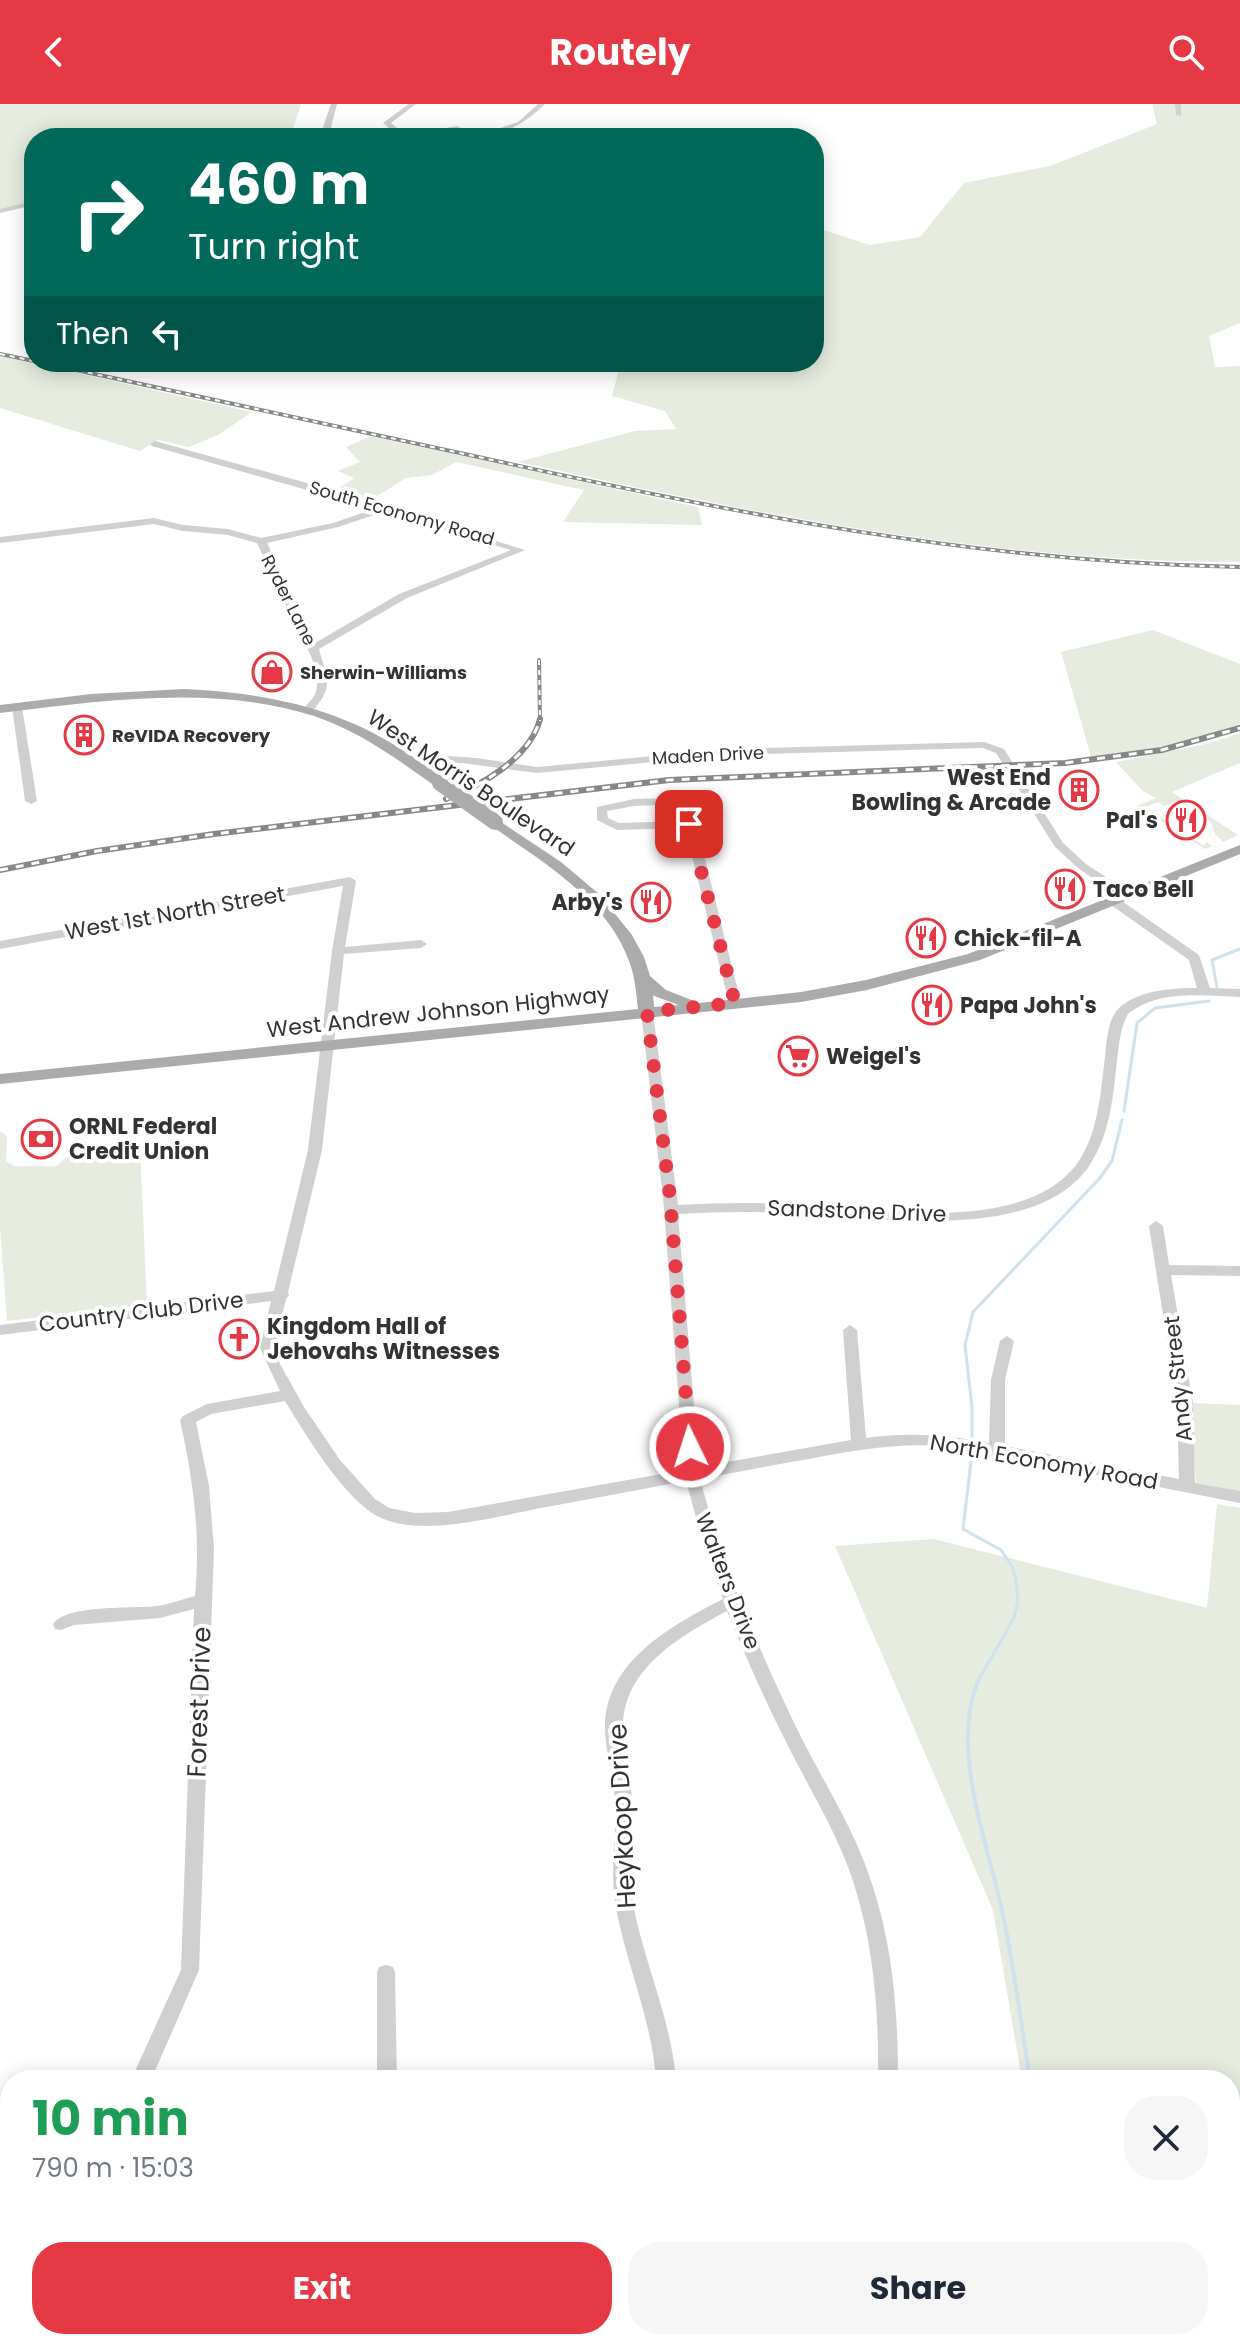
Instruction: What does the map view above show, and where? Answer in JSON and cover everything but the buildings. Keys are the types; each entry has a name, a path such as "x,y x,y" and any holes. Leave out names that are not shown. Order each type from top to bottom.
{"main road":[{"name":"West Morris Boulevard","path":"0,709 131,694 183,693 240,698 307,711 362,731 418,767 576,881 612,916 636,958 647,1012"},
{"name":"West Andrew Johnson Highway","path":"0,1079 801,997 934,970 1238,852"},
{"path":"641,977 666,996 710,1006"}],"street":[{"path":"327,128 334,104"},
{"path":"392,128 387,123 411,109 413,104"},
{"path":"505,128 520,123 542,104"},
{"path":"1178,104 1179,115"},
{"path":"0,211 24,205"},
{"name":"South Economy Road","path":"155,444 520,550 403,596 314,648"},
{"path":"261,541 323,529 382,509"},
{"name":"Ryder Lane","path":"0,540 154,521 228,532 261,541 298,623 314,648 323,683 320,696 307,711"},
{"path":"17,707 31,801"},
{"name":"Maden Drive","path":"418,767 456,757 509,769 537,770 729,752 984,745 1000,751 1059,845 1122,899"},
{"path":"689,824 617,827 603,820 601,809 670,803 684,808 689,824 735,1003"},
{"name":"West 1st North Street","path":"0,945 350,881"},
{"name":"North Economy Road","path":"350,881 338,951 315,1150 267,1348 274,1372 364,1500 398,1518 431,1520 900,1439 950,1441 1240,1497"},
{"path":"1122,899 1195,958 1205,993"},
{"path":"338,951 421,944"},
{"name":"Sandstone Drive","path":"671,1210 750,1207 929,1217 1007,1209 1033,1202 1058,1189 1088,1161 1100,1126 1115,1030 1123,1011 1147,998 1240,993"},
{"name":"Walters Drive","path":"647,1012 671,1210 692,1476 731,1602 783,1717 851,1854 868,1899 881,1974 889,2043 888,2070"},
{"name":"Andy Street","path":"1156,1226 1185,1403 1187,1488"},
{"path":"1163,1270 1240,1271"},
{"name":"Country Club Drive","path":"0,1330 282,1295"},
{"path":"850,1330 859,1444"},
{"path":"997,1452 998,1380 1007,1341"},
{"name":"Forest Drive","path":"145,2070 190,1970 203,1600 208,1550 205,1503 188,1420 207,1409 289,1395"},
{"path":"61,1624 71,1619 160,1612 203,1600"},
{"name":"Heykoop Drive","path":"665,2070 661,2040 624,1907 624,1797 614,1720 619,1697 640,1664 684,1625 731,1602"},
{"path":"386,1973 387,2070"}],"shaded area":[{"path":"0,104 301,104 293,128 24,128 24,205 0,211"},
{"path":"1152,104 1240,104 1240,323 1209,336 1215,367 1240,366 1240,562 1057,554 876,532 697,500 518,462 635,431 676,429 665,411 612,396 618,372 824,372 824,230 870,245 920,237 964,183 1050,166 1157,124"},
{"path":"0,356 24,361 24,372 72,372 252,412 218,435 189,447 158,440 140,451 0,408"},
{"path":"371,436 698,507 702,525 563,522 584,490 456,462 432,475 406,478 368,502 335,491 354,478 338,471 360,462 346,447"},
{"path":"1153,630 1240,664 1240,728 1162,750 1092,760 1061,652"},
{"path":"1240,733 1240,763 1172,792 1238,835 1223,842 1215,834 1212,823 1178,801 1164,806 1158,802 1146,807 1183,832 1194,835 1194,839 1204,846 1206,842 1212,846 1205,849 1137,806 1156,798 1143,791 1116,762 1210,743"},
{"path":"0,1131 7,1136 6,1161 14,1166 57,1166 80,1145 107,1152 140,1147 147,1305 7,1321 0,1228"},
{"path":"1191,1403 1240,1405 1240,1492 1196,1483"},
{"path":"1217,1504 1240,1508 1240,2070 1020,2070 993,1910 835,1546 934,1539 1207,1608"}],"waterway":[{"path":"1217,987 1212,960 1240,949"},
{"path":"1124,1111 1137,1023 1155,1008 1209,1001"},
{"path":"972,1440 972,1407 965,1345 973,1312 1099,1179 1112,1161 1122,1120"},
{"path":"972,1453 963,1529 1001,1550 1012,1566 1018,1601 1014,1618 978,1682"},
{"path":"978,1682 970,1707 969,1765 1006,1931 1029,2070"}],"railway":[{"path":"0,354 24,359"},
{"path":"85,372 578,479 859,532 1047,556 1240,567"},
{"path":"539,660 540,719"},
{"path":"446,799 488,778 515,758 535,733 540,719"},
{"path":"0,870 97,851 214,834 669,780 1065,763 1162,750 1240,728"}],"place":[{"name":"Sherwin-Williams","path":"272,672"},
{"name":"ReVIDA Recovery","path":"84,735"},
{"name":"West End Bowling & Arcade","path":"1079,790"},
{"name":"Pal's","path":"1186,820"},
{"name":"Taco Bell","path":"1065,889"},
{"name":"Arby's","path":"651,902"},
{"name":"Chick-fil-A","path":"926,938"},
{"name":"Papa John's","path":"932,1005"},
{"name":"Weigel's","path":"798,1056"},
{"name":"ORNL Federal Credit Union","path":"41,1139"},
{"name":"Kingdom Hall of Jehovahs Witnesses","path":"239,1339"}],"route":[{"path":"689,824 735,1003 647,1012 670,1197 690,1447"}]}
